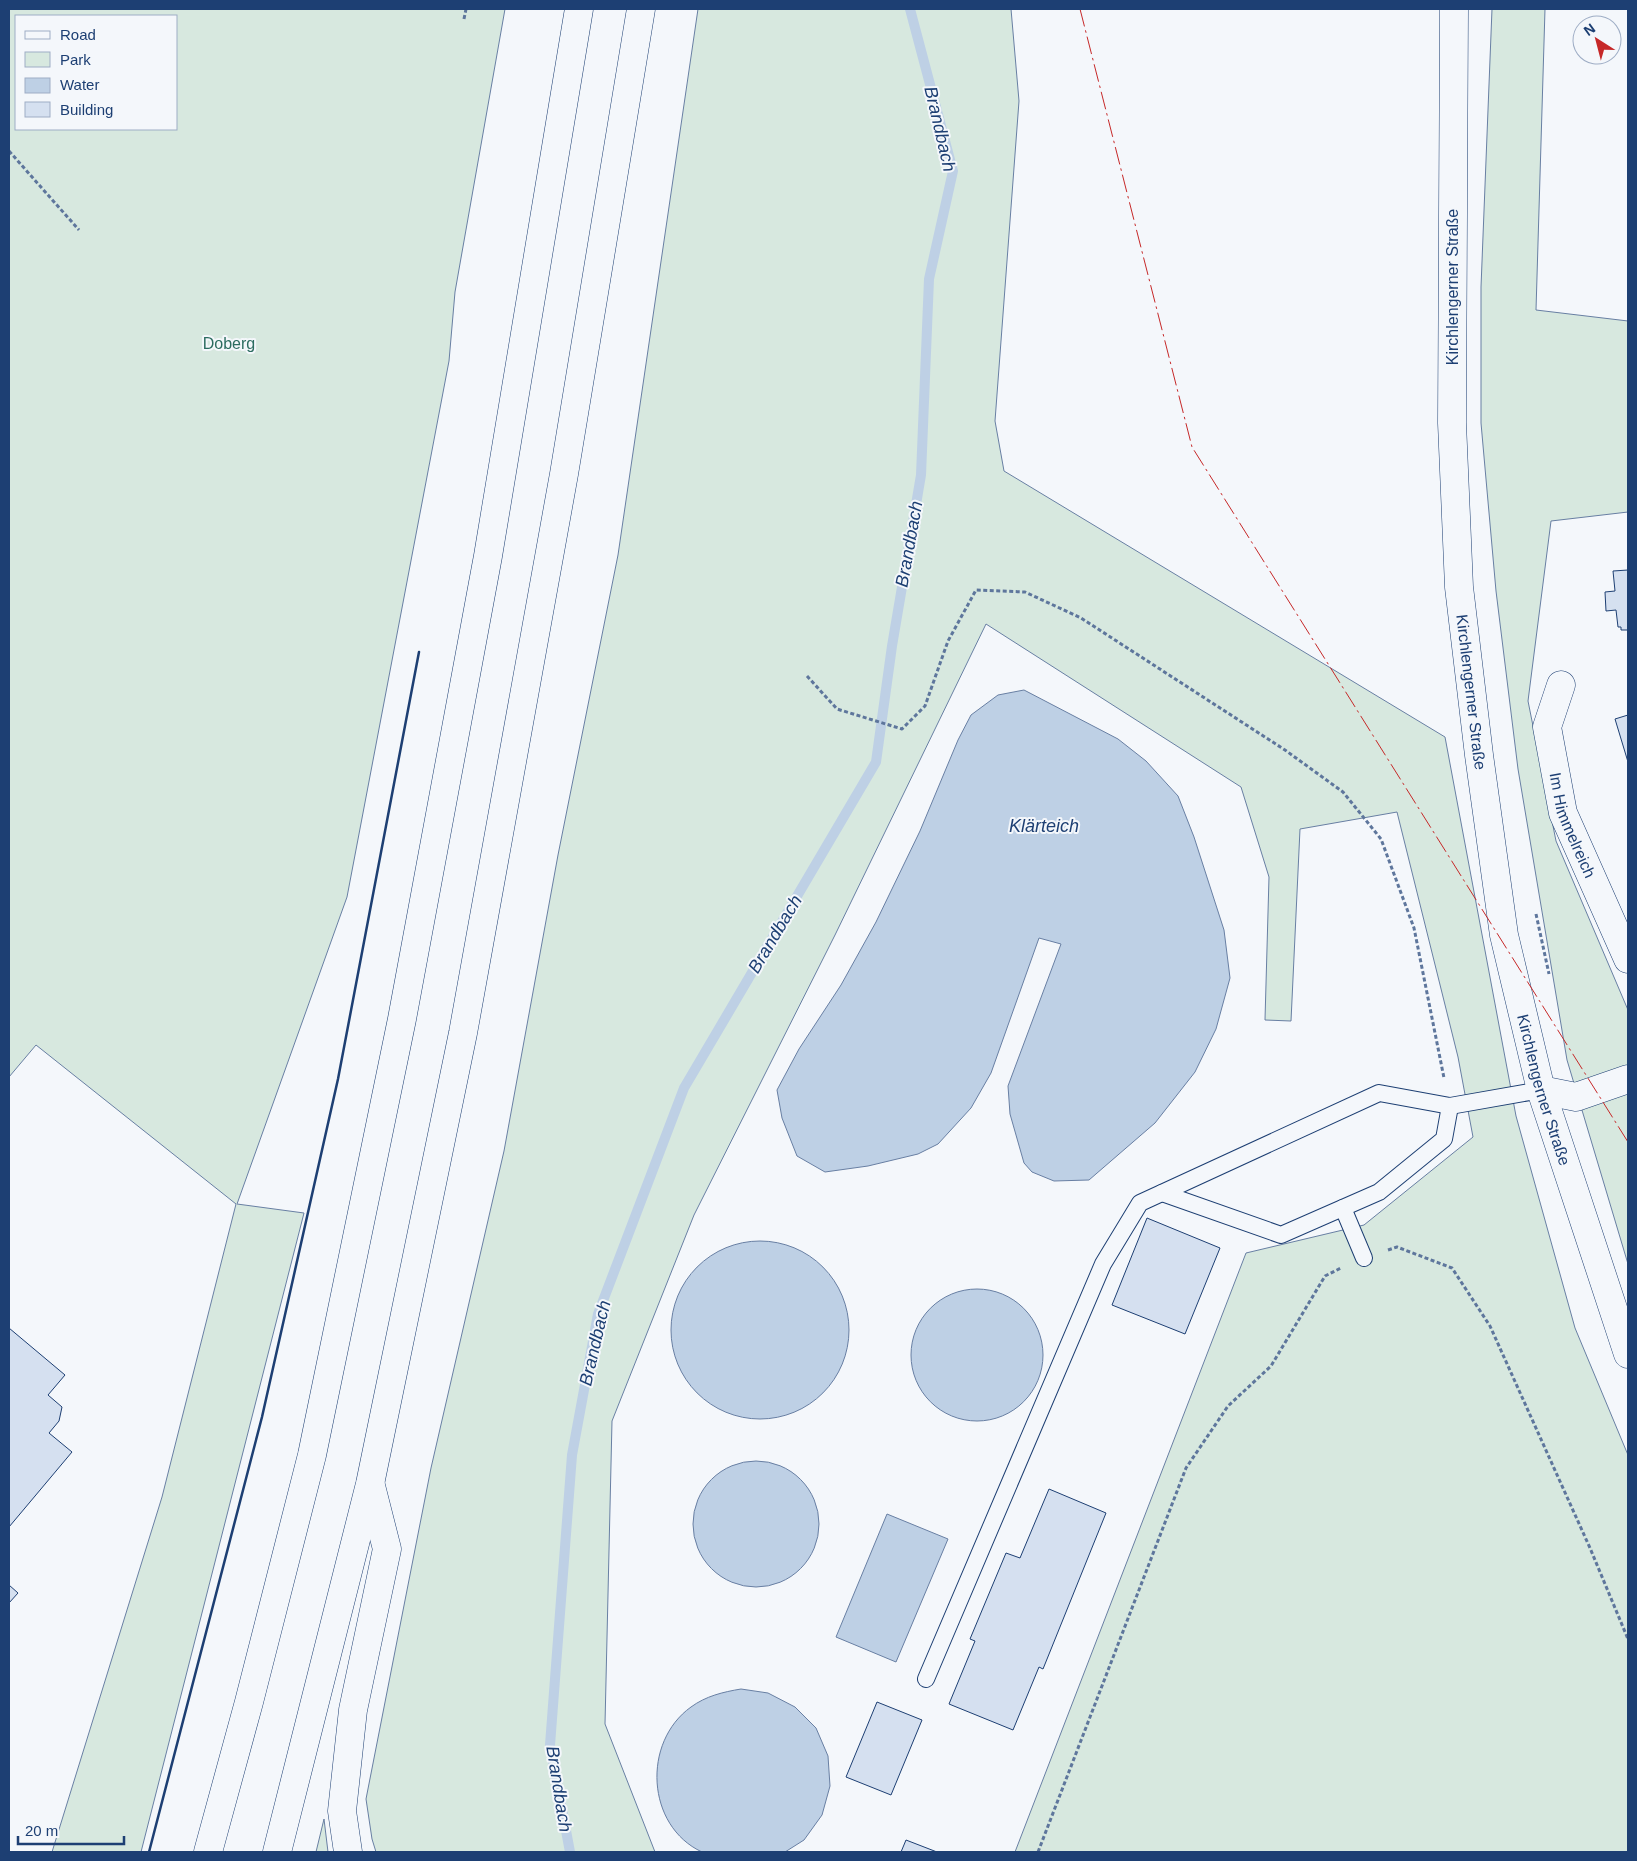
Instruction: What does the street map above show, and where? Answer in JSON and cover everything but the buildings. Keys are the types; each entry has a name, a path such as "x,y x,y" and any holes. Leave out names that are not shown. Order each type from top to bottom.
{"main road":[{"path":"208,1852 252,1692 312,1455 402,1019 488,556 579,9"},
{"path":"277,1852 370,1484 467,1013 564,474 641,9"},
{"name":"Kirchlengerner Straße","path":"1454,9 1452,423 1459,587 1504,935 1541,1090 1628,1354"},
{"name":"Im Himmelreich","path":"1561,686 1547,727 1563,812 1628,959"},
{"path":"1541,1090 1576,1097 1628,1079"},
{"path":"348,1852 342,1811 352,1710 388,1549 370,1484"}],"lane":[{"path":"926,1679 1103,1264 1140,1203 1378,1093 1450,1106 1541,1090"},
{"path":"1162,1193 1281,1235 1379,1192 1444,1139 1450,1106"},
{"path":"1343,1208 1364,1258"}],"path":[{"path":"464,19 466,9"},
{"path":"9,151 79,230"},
{"path":"807,676 837,709 902,728 925,706 948,641 976,590 1025,592 1081,618 1285,750 1343,792 1380,839 1414,928 1450,1106"},
{"path":"1535,908 1549,974"},
{"path":"1038,1852 1186,1468 1228,1406 1271,1366 1325,1276 1364,1258 1397,1247 1452,1268 1490,1326 1590,1548 1628,1639"}],"green space":[{"name":"Doberg","path":"9,9 505,9 455,292 449,361 347,897 237,1204 304,1213 141,1852 52,1852 162,1497 236,1204 36,1045 9,1077"},
{"path":"698,9 1011,9 1019,101 995,421 1004,471 1445,737 1516,1116 1575,1328 1628,1455 1628,1852 1015,1852 1246,1253 1364,1225 1473,1137 1458,1057 1397,812 1300,829 1291,1021 1265,1020 1269,877 1241,787 986,624 835,935 694,1215 612,1421 605,1724 655,1852 376,1852 372,1839 366,1799 431,1468 504,1151 558,855 618,555"},
{"path":"1492,9 1545,9 1536,310 1628,321 1628,512 1551,521 1528,701 1556,841 1628,1010 1628,1264 1567,1060 1518,769 1496,591 1481,423 1481,287"},
{"path":"324,1819 328,1852 316,1852"}],"water":[{"name":"Klärteich","path":"1024,690 1118,739 1146,761 1178,796 1194,837 1224,930 1230,978 1216,1029 1195,1072 1155,1123 1089,1180 1054,1181 1032,1172 1024,1163 1010,1114 1008,1086 1061,944 1039,938 991,1073 971,1108 938,1144 918,1154 868,1166 825,1172 797,1156 782,1118 777,1090 799,1049 841,985 876,922 920,831 958,740 971,715 998,695"},
{"path":"751,1241 769,1241 802,1251 823,1267 839,1288 845,1304 849,1330 845,1356 839,1372 823,1393 802,1409 786,1415 769,1419 751,1419 718,1409 691,1386 681,1372 675,1356 671,1339 671,1321 681,1288 704,1261 718,1251 734,1245"},
{"path":"977,1289 990,1290 1002,1294 1024,1308 1038,1330 1042,1342 1042,1368 1038,1380 1024,1402 1002,1416 990,1420 977,1421 964,1420 952,1416 930,1402 916,1380 912,1368 911,1355 912,1342 916,1330 930,1308 952,1294 964,1290"},
{"path":"756,1461 780,1466 791,1471 801,1479 809,1489 814,1500 819,1524 814,1548 809,1559 801,1569 791,1577 780,1582 756,1587 732,1582 721,1577 711,1569 703,1559 698,1548 693,1524 698,1500 703,1489 711,1479 721,1471 732,1466"},
{"path":"887,1514 948,1539 896,1662 836,1637"},
{"path":"741,1689 768,1693 795,1707 816,1728 828,1756 830,1786 822,1815 804,1840 785,1852 702,1852 683,1840 670,1823 661,1804 657,1783 658,1761 664,1741 675,1722 691,1707 709,1697"}],"waterway":[{"name":"Brandbach","path":"570,1852 550,1745 572,1455 598,1314 684,1088 876,762 892,646 921,475 929,279 953,171 910,9"}],"wall":[{"path":"149,1852 262,1417 338,1079 419,652"}],"power":[{"path":"1080,9 1192,447 1628,1142"}]}
